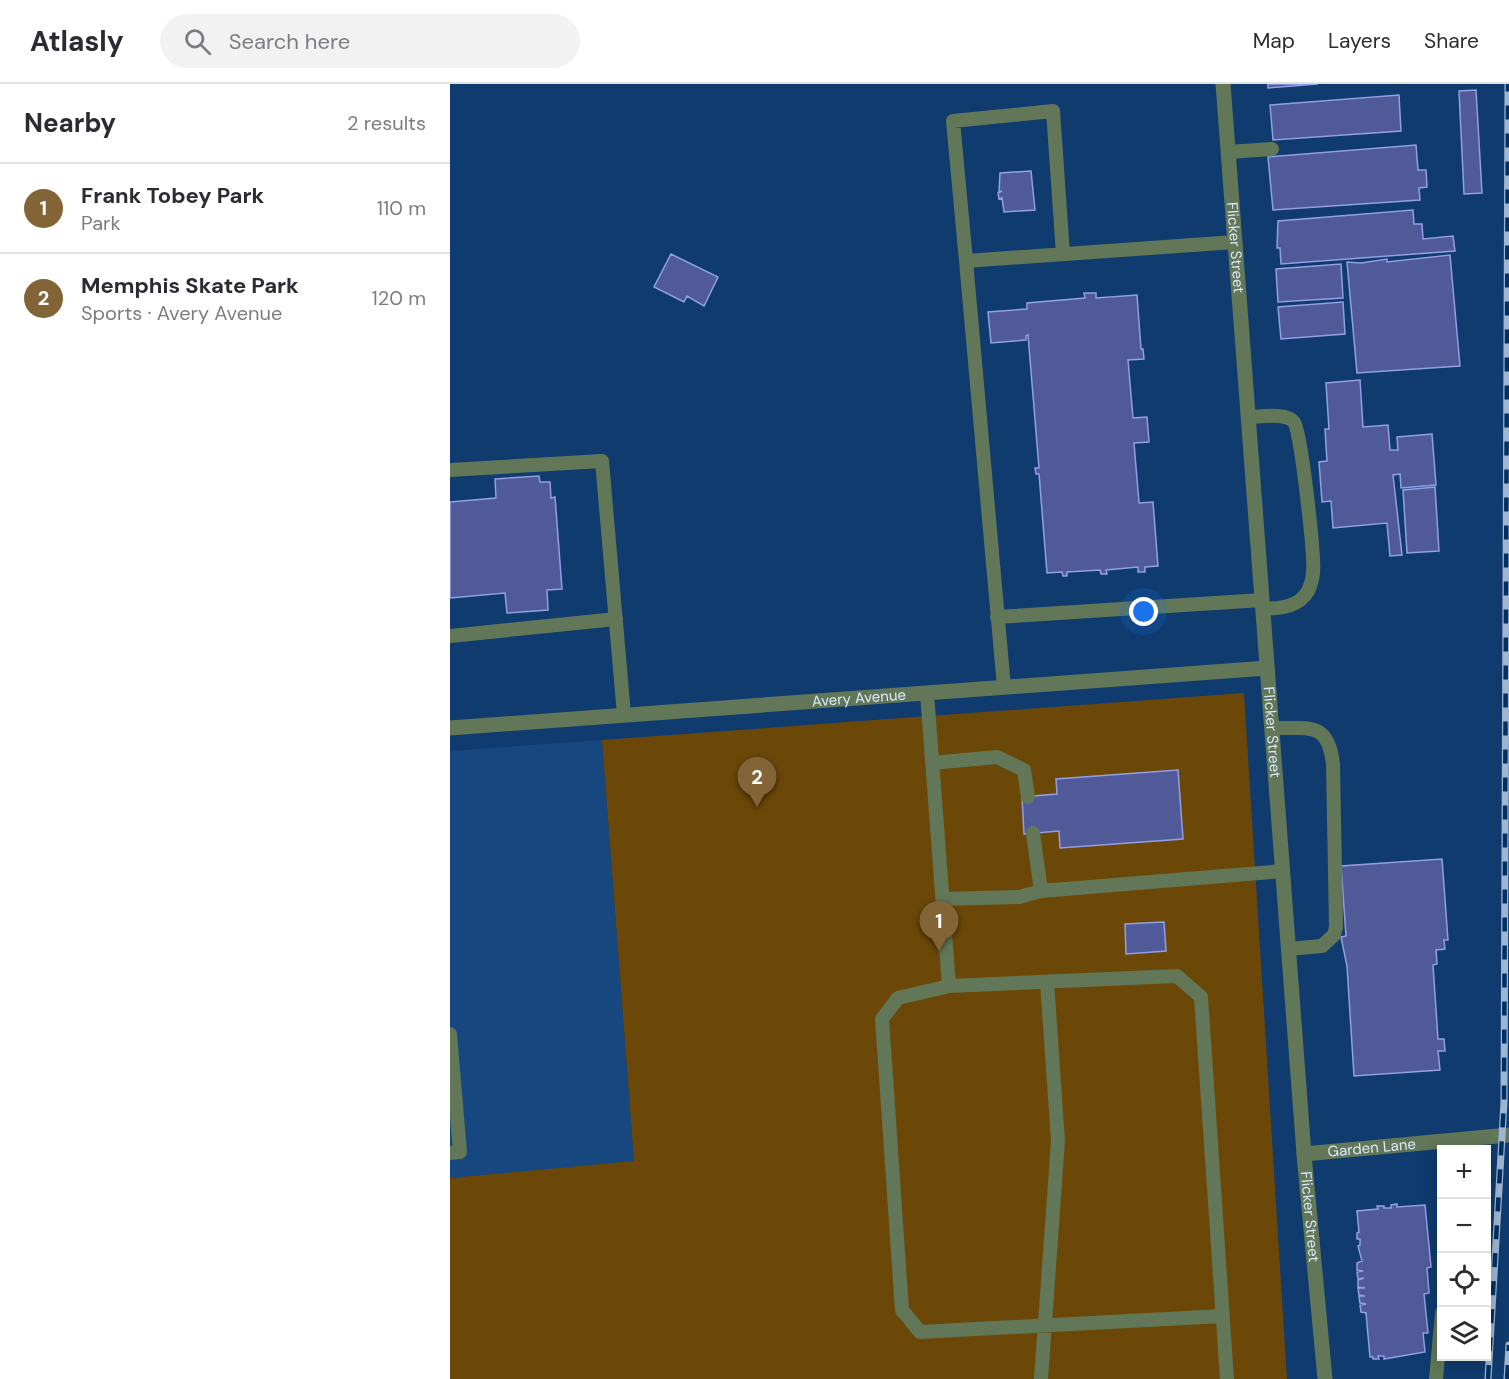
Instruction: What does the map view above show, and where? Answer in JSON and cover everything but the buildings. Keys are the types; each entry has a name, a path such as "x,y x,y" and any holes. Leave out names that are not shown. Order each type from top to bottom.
{"street":[{"name":"Flicker Street","path":"1223,84 1304,1154 1325,1379"},
{"name":"Avery Avenue","path":"450,728 1267,668"},
{"name":"Garden Lane","path":"1445,1145 1509,1135"},
{"name":"Garden Lane","path":"1304,1154 1437,1146"}],"lane":[{"path":"1004,687 953,121 1053,111 1063,254"},
{"path":"1228,152 1272,149"},
{"path":"966,261 1235,242"},
{"path":"997,616 1263,605 1292,606 1308,592 1313,573 1298,432 1294,422 1288,418 1249,417"},
{"path":"450,470 602,461 624,715"},
{"path":"450,636 616,619"},
{"path":"927,693 949,986"},
{"path":"1272,728 1307,728 1322,733 1331,744 1333,764 1336,927 1334,935 1322,946 1288,949"},
{"path":"932,763 997,758 1024,770 1028,797"},
{"path":"1033,833 1041,891"},
{"path":"943,899 1019,897 1041,891 1283,871"},
{"path":"1223,1316 920,1332 902,1310 882,1019 898,998 949,986 1177,976 1201,998 1223,1316 1227,1379"},
{"path":"1041,1379 1058,1141 1047,982"},
{"path":"450,1034 460,1152 450,1153"},
{"path":"1436,1379 1438,1361"}],"shaded area":[{"path":"1244,693 1287,1379 450,1379 450,1178 634,1161 602,740"},
{"path":"602,740 634,1162 450,1178 450,751"}],"railway":[{"path":"1488,1379 1504,1102 1508,84"},
{"path":"1507,1379 1509,1345"}],"place":[{"name":"Memphis Skate Park","path":"757,807"},
{"name":"Frank Tobey Park","path":"939,951"}]}
